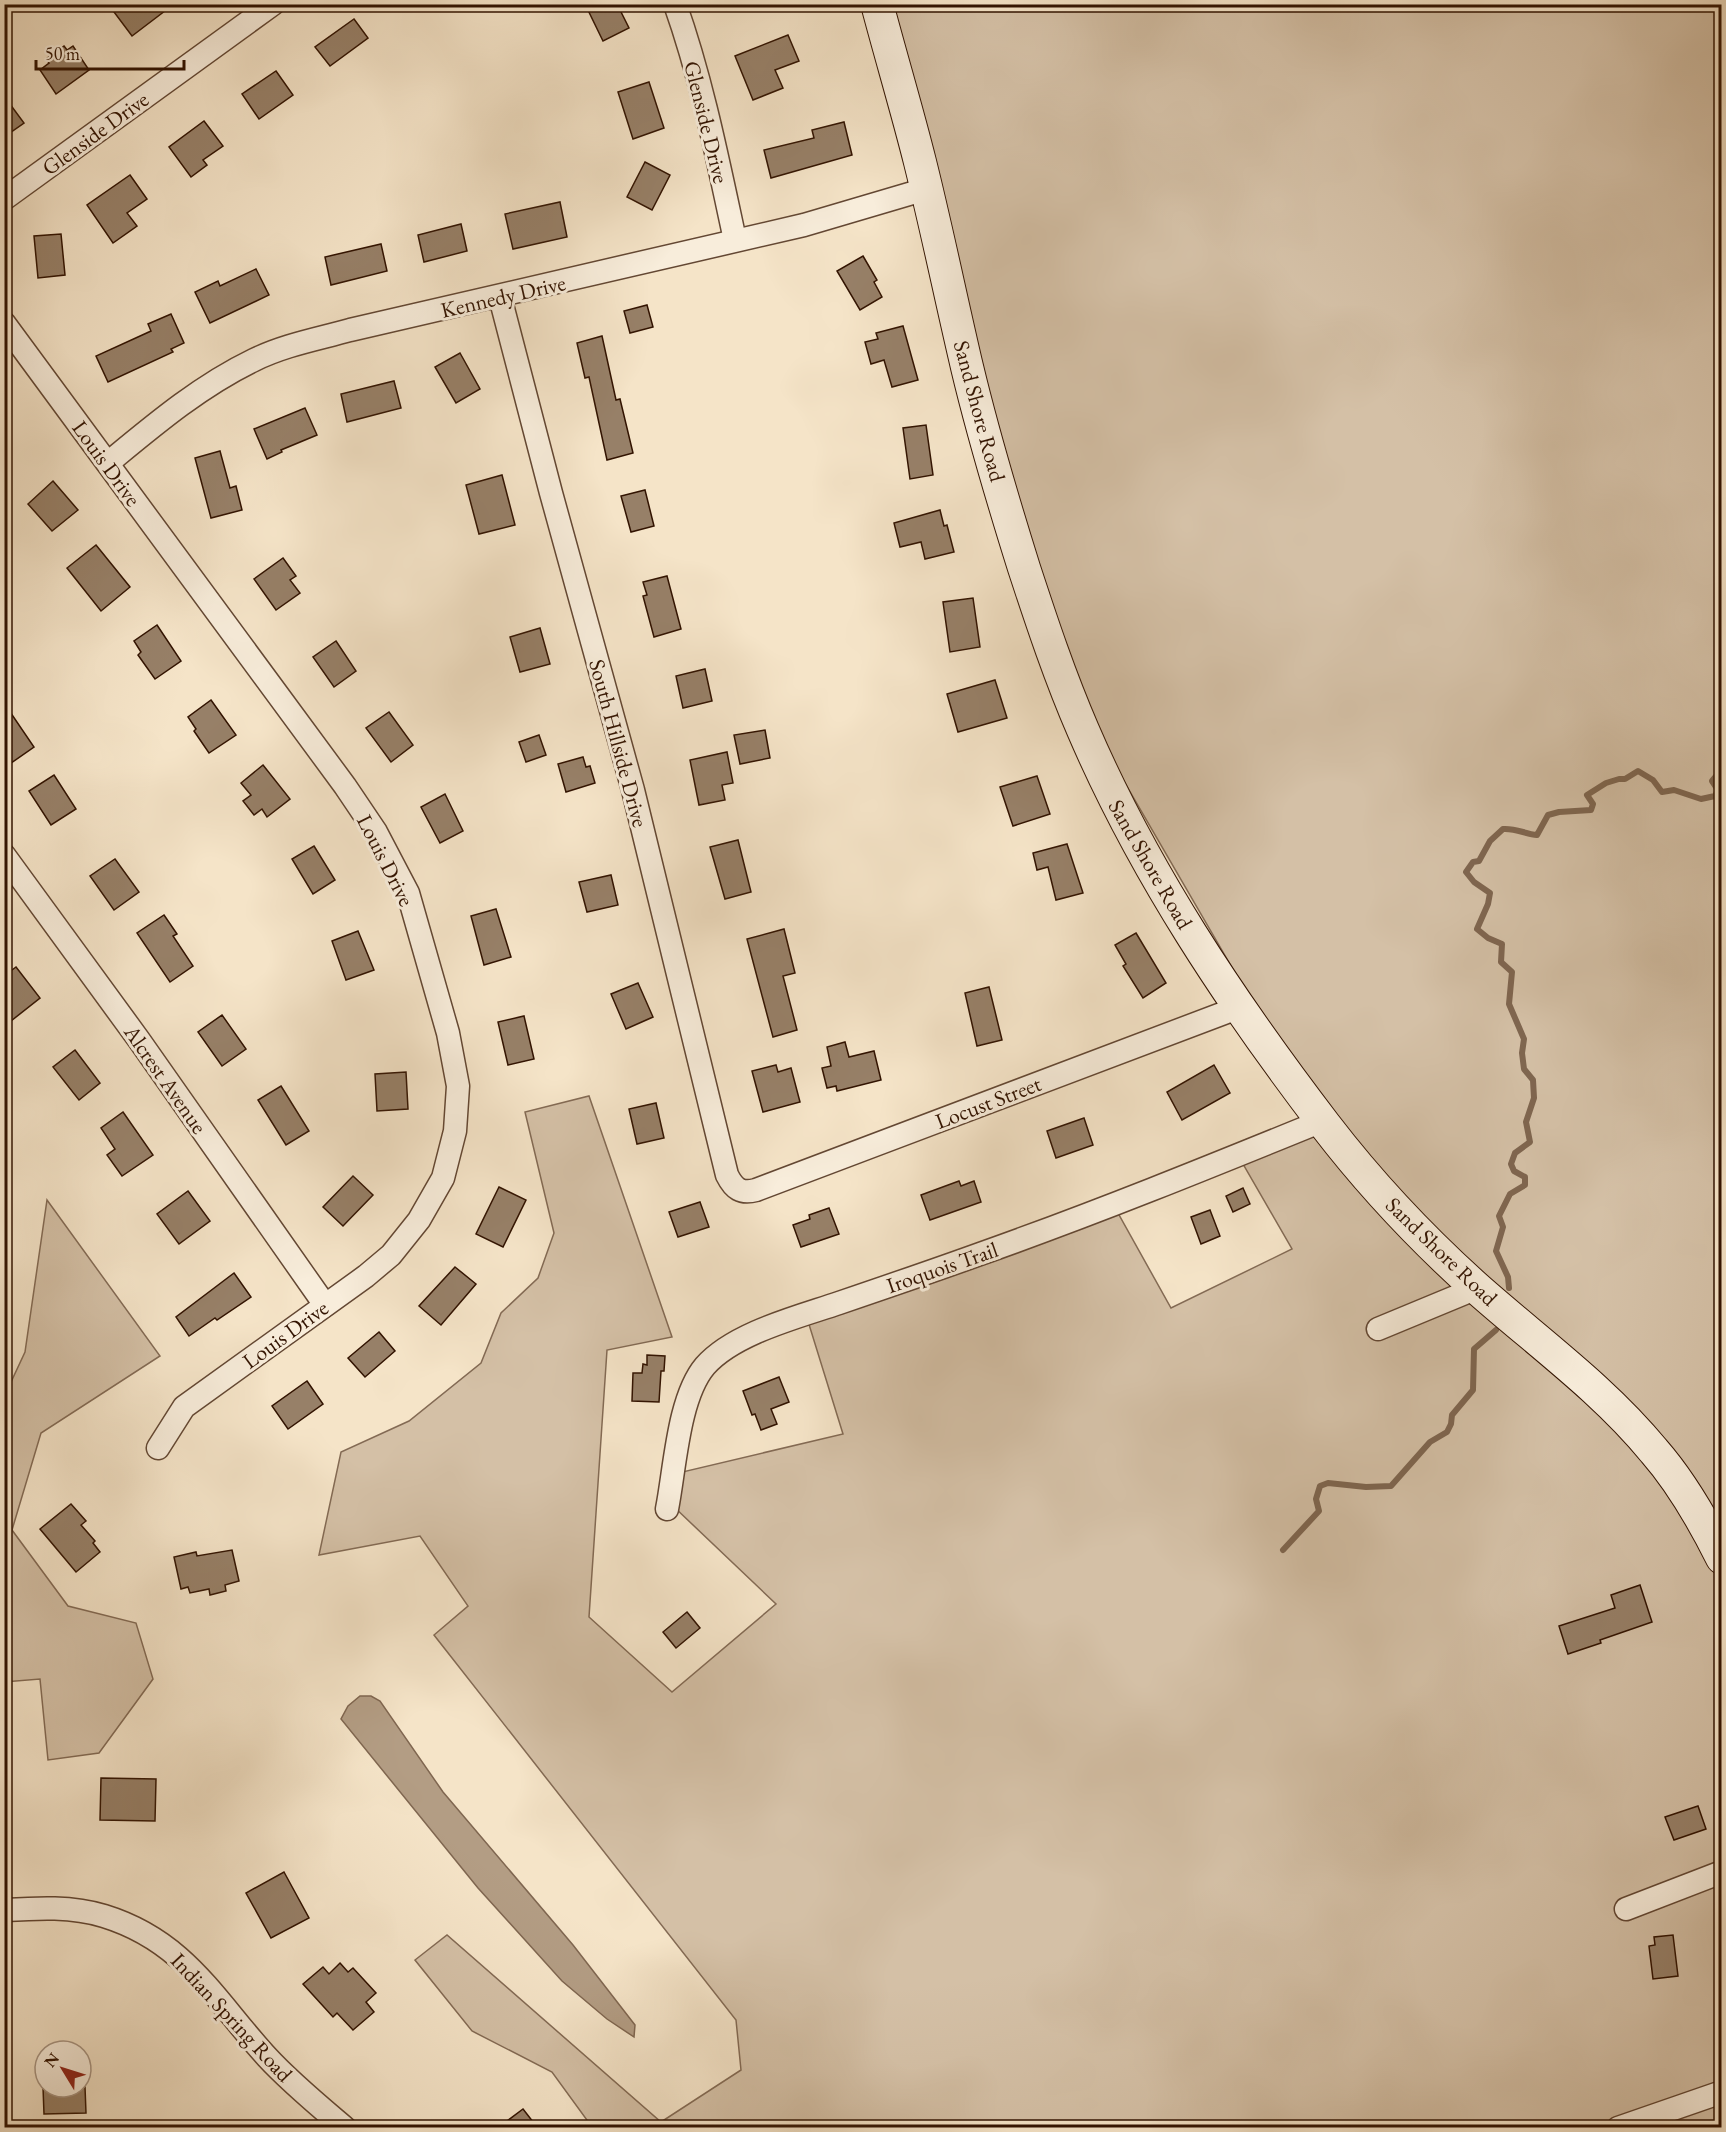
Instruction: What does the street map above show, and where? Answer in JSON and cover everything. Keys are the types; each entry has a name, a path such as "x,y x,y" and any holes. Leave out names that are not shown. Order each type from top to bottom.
{"street":[{"name":"Glenside Drive","path":"4,199 273,4"},
{"name":"Glenside Drive","path":"675,4 714,143 735,240"},
{"name":"Sand Shore Road","path":"877,4 926,189 968,370 1016,540 1057,668 1096,760 1135,840 1193,937 1322,1121 1394,1206 1454,1268 1603,1398 1658,1454 1696,1509 1722,1558"},
{"name":"Kennedy Drive","path":"108,463 155,423 225,375 256,359 290,346 350,330 804,225 926,189"},
{"name":"South Hillside Drive","path":"500,297 551,494 633,790 728,1175 735,1188"},
{"name":"Louis Drive","path":"4,322 293,713 376,832 408,893 448,1033 458,1086 455,1131 443,1178 406,1238 391,1255 366,1276 184,1407 158,1448"},
{"name":"Alcrest Avenue","path":"4,855 139,1040 325,1305"},
{"name":"Locust Street","path":"735,1188 744,1192 756,1190 1240,1006"},
{"name":"Iroquois Trail","path":"667,1509 685,1409 694,1384 713,1358 743,1339 786,1321 982,1254 1147,1192 1322,1121"},
{"path":"1378,1329 1479,1290"},
{"path":"1626,1909 1722,1872"},
{"name":"Indian Spring Road","path":"4,1910 63,1908 84,1911 127,1924 169,1948 190,1966 274,2064 313,2102 345,2127"},
{"path":"1618,2127 1722,2092"}],"shaded area":[{"path":"864,5 1721,5 1721,2127 592,2127 552,2072 472,2031 415,1960 447,1935 661,2122 741,2070 736,2020 434,1635 468,1606 420,1536 319,1555 341,1452 409,1421 481,1363 501,1313 538,1278 554,1233 525,1112 589,1096 672,1337 607,1350 589,1617 672,1692 776,1604 672,1505 678,1473 843,1434 807,1318 1114,1206 1171,1308 1292,1249 1239,1157 1318,1116 1067,683"},
{"path":"47,1200 160,1356 41,1433 12,1530 68,1606 136,1623 153,1679 99,1753 48,1760 40,1679 4,1682 5,1395 25,1352"},
{"path":"360,1696 371,1696 380,1701 443,1792 573,1945 635,2025 634,2037 607,2019 562,1981 478,1888 341,1719 348,1706"}],"building":[{"path":"108,4 174,4 132,36"},
{"path":"585,4 617,4 629,28 603,41"},
{"path":"354,19 368,38 330,66 315,47"},
{"path":"788,35 799,61 775,70 783,88 753,100 735,56"},
{"path":"64,46 67,50 73,46 89,70 56,94 40,70 49,63 46,59"},
{"path":"276,71 293,95 259,119 242,94"},
{"path":"649,82 664,128 633,139 618,92"},
{"path":"4,96 24,123 4,137"},
{"path":"204,121 223,146 203,160 207,165 191,177 169,147"},
{"path":"844,122 852,155 771,178 764,150 814,138 812,130"},
{"path":"645,162 670,175 652,210 627,197"},
{"path":"130,175 147,199 127,213 137,226 113,243 87,205"},
{"path":"560,202 567,237 513,249 505,214"},
{"path":"461,224 467,251 424,262 418,235"},
{"path":"61,234 65,275 38,278 34,236"},
{"path":"381,244 387,271 331,285 325,257"},
{"path":"863,256 877,280 874,282 882,297 860,310 837,271"},
{"path":"256,269 269,295 210,323 195,292 218,281 220,286"},
{"path":"647,305 653,327 630,333 624,311"},
{"path":"171,314 184,343 171,349 173,352 108,382 96,356 151,331 148,324"},
{"path":"903,326 918,380 892,387 884,360 871,364 865,342 878,339 876,333"},
{"path":"602,336 616,400 620,399 633,453 607,460 589,377 585,378 577,343"},
{"path":"460,353 480,389 456,403 435,367"},
{"path":"394,381 401,408 347,422 341,394"},
{"path":"305,408 317,435 281,450 282,452 267,459 254,429"},
{"path":"926,425 933,475 910,479 903,428"},
{"path":"220,451 230,488 236,486 242,510 211,518 195,458"},
{"path":"502,475 515,525 479,534 466,485"},
{"path":"53,481 78,510 52,531 28,504"},
{"path":"645,490 654,526 631,532 621,496"},
{"path":"940,510 944,526 947,525 954,552 925,559 921,542 900,547 894,523"},
{"path":"96,545 130,587 101,611 67,568"},
{"path":"283,558 296,576 290,580 300,593 276,610 254,579"},
{"path":"667,576 681,629 654,637 643,596 647,595 643,582"},
{"path":"973,598 980,647 950,652 943,602"},
{"path":"157,625 181,661 155,679 138,655 141,652 134,641"},
{"path":"540,628 550,664 520,672 510,637"},
{"path":"336,641 356,671 334,687 313,657"},
{"path":"705,669 712,701 683,708 676,676"},
{"path":"995,680 1007,718 958,732 947,694"},
{"path":"211,700 236,735 209,753 194,731 196,729 188,717"},
{"path":"4,703 34,747 4,768"},
{"path":"389,712 413,745 391,762 366,728"},
{"path":"765,730 770,758 740,764 734,735"},
{"path":"539,735 546,755 526,762 519,742"},
{"path":"727,752 733,783 722,785 725,800 699,805 690,760"},
{"path":"583,757 586,767 590,766 595,783 566,792 558,764"},
{"path":"263,765 290,799 267,817 262,809 254,815 243,801 251,795 241,783"},
{"path":"54,775 76,809 51,825 29,791"},
{"path":"1037,776 1050,814 1013,826 1000,787"},
{"path":"445,794 463,831 440,843 421,807"},
{"path":"738,840 751,892 725,899 710,847"},
{"path":"1067,844 1083,893 1056,900 1048,867 1037,870 1033,853"},
{"path":"314,846 335,880 313,894 292,859"},
{"path":"115,859 139,892 114,910 90,876"},
{"path":"611,875 618,905 587,912 579,882"},
{"path":"496,909 511,957 484,965 471,916"},
{"path":"164,915 177,934 173,936 193,966 170,982 137,933"},
{"path":"784,929 795,973 783,976 797,1030 773,1037 747,939"},
{"path":"358,931 374,970 346,980 332,941"},
{"path":"1136,933 1166,983 1143,998 1123,966 1126,964 1115,945"},
{"path":"16,967 40,998 11,1021 4,1013 4,976"},
{"path":"638,983 653,1017 626,1029 611,994"},
{"path":"989,987 1002,1040 977,1046 965,993"},
{"path":"222,1015 246,1049 222,1066 198,1032"},
{"path":"524,1016 534,1059 508,1065 498,1022"},
{"path":"845,1042 849,1057 874,1051 881,1080 837,1091 836,1086 827,1088 822,1068 831,1066 827,1047"},
{"path":"75,1050 100,1083 79,1100 53,1067"},
{"path":"776,1065 778,1072 791,1068 800,1102 763,1112 752,1071"},
{"path":"1214,1065 1230,1093 1182,1120 1167,1092"},
{"path":"406,1072 408,1109 377,1111 375,1074"},
{"path":"281,1086 309,1131 286,1145 258,1100"},
{"path":"656,1103 664,1138 637,1144 629,1109"},
{"path":"123,1112 153,1155 122,1176 107,1155 115,1149 101,1128"},
{"path":"1084,1118 1093,1145 1056,1158 1047,1131"},
{"path":"353,1176 373,1195 343,1226 323,1207"},
{"path":"959,1181 961,1186 974,1181 981,1202 930,1220 921,1195"},
{"path":"499,1187 526,1200 503,1247 476,1234"},
{"path":"1243,1188 1250,1204 1233,1212 1226,1196"},
{"path":"188,1191 210,1221 179,1244 157,1214"},
{"path":"700,1202 709,1227 678,1237 669,1212"},
{"path":"829,1208 839,1234 801,1247 793,1225 810,1219 809,1215"},
{"path":"1210,1210 1220,1236 1201,1244 1191,1217"},
{"path":"455,1267 476,1284 441,1325 419,1306"},
{"path":"234,1273 251,1297 189,1336 176,1317"},
{"path":"379,1332 395,1351 365,1377 348,1358"},
{"path":"647,1355 665,1356 664,1371 661,1371 659,1402 632,1401 633,1373 642,1373 643,1364 647,1365"},
{"path":"779,1377 789,1402 771,1409 777,1424 761,1430 755,1414 752,1415 743,1391"},
{"path":"307,1381 323,1404 288,1429 272,1406"},
{"path":"71,1504 86,1521 81,1525 95,1541 93,1543 100,1552 76,1572 40,1529"},
{"path":"232,1550 239,1581 225,1585 226,1591 210,1595 209,1589 190,1593 188,1587 181,1589 174,1557 196,1552 197,1556"},
{"path":"1640,1585 1652,1622 1568,1654 1559,1626 1615,1608 1611,1595"},
{"path":"687,1612 700,1628 676,1648 663,1632"},
{"path":"101,1778 156,1779 155,1821 100,1820"},
{"path":"1698,1806 1706,1829 1674,1840 1665,1817"},
{"path":"284,1872 309,1918 271,1938 246,1893"},
{"path":"1673,1935 1678,1976 1653,1979 1649,1946 1655,1945 1654,1937"},
{"path":"340,1963 348,1972 353,1968 376,1993 366,2002 374,2012 353,2030 337,2013 333,2017 303,1984 323,1967 329,1974"},
{"path":"43,2099 85,2099 86,2113 44,2114"},
{"path":"523,2109 537,2127 499,2127"}],"waterway":[{"path":"1509,1288 1508,1277 1496,1251 1503,1227 1499,1216 1510,1194 1525,1185 1525,1177 1514,1171 1511,1164 1515,1153 1530,1142 1526,1122 1534,1098 1533,1080 1524,1069 1522,1053 1524,1039 1509,1004 1512,972 1501,962 1502,944 1488,938 1477,929 1488,904 1490,893 1474,882 1466,872 1473,862 1479,861 1490,841 1503,829 1537,835 1548,815 1591,810 1593,804 1587,795 1606,783 1625,779 1638,771 1653,780 1662,792 1674,790 1701,799 1715,796 1718,790 1712,781 1722,769"},
{"path":"1283,1550 1319,1511 1316,1499 1320,1486 1328,1483 1366,1487 1391,1486 1430,1442 1447,1432 1452,1415 1473,1390 1474,1349 1496,1330"}]}
